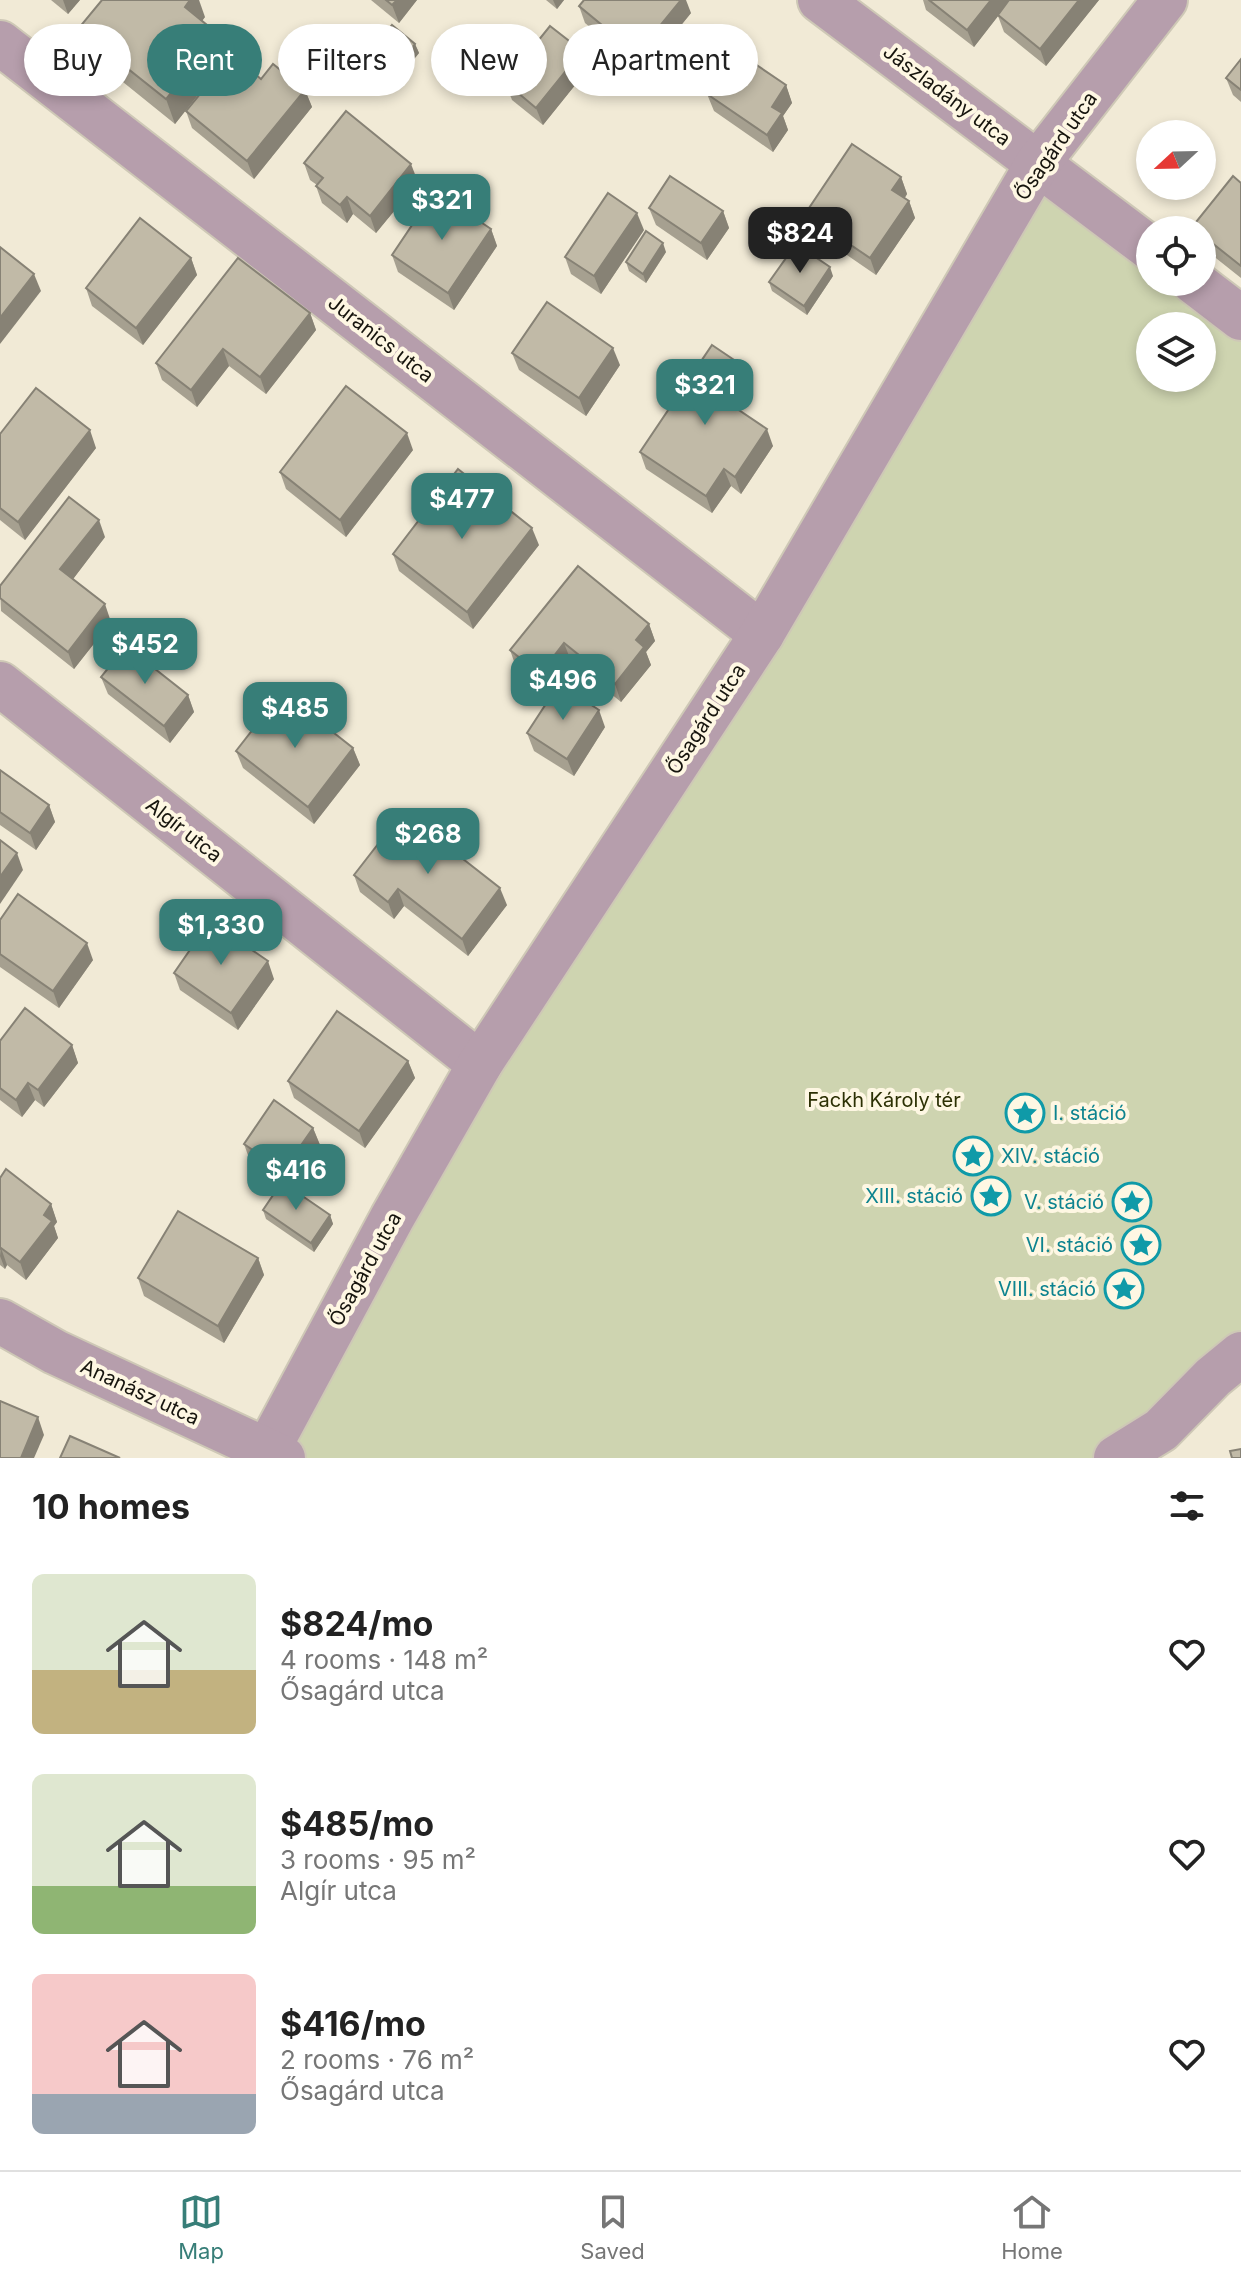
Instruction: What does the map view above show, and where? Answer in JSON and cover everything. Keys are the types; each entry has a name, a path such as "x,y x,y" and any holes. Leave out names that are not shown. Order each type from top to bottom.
{"street":[{"name":"Jászladány utca","path":"820,0 1136,237"},
{"name":"Ősagárd utca","path":"275,1455 392,1218 480,1064 762,634 1038,163 1165,0"},
{"name":"Juranics utca","path":"0,43 762,634"},
{"path":"1212,296 1241,318"},
{"name":"Algír utca","path":"0,684 480,1064"},
{"name":"Ananász utca","path":"0,1321 55,1352 275,1455"},
{"path":"1116,1458 1151,1444 1213,1377 1241,1354"}],"green space":[{"name":"Fackh Károly tér","path":"1038,163 1136,237 1136,296 1212,296 1241,318 1241,1354 1116,1458 283,1458 289,1408"}],"building":[{"path":"102,0 190,0 185,7 206,24 147,24 147,84 131,71 131,24 82,24"},
{"path":"584,0 681,0 661,24 601,24 579,6"},
{"path":"929,0 991,0 967,30"},
{"path":"1009,0 1079,0 1040,49 998,15"},
{"path":"550,26 563,36 563,75 547,94 547,30"},
{"path":"1241,59 1241,90 1226,78"},
{"path":"273,64 278,68 278,96 300,96 247,161 186,111 198,96 262,96 262,78"},
{"path":"758,66 786,85 772,107 782,113 767,135 710,96 758,96"},
{"path":"522,96 546,96 536,108"},
{"path":"346,111 411,164 370,216 347,197 340,205 316,186 323,178 304,163"},
{"path":"852,144 901,177 892,190 909,201 870,258 805,214"},
{"path":"670,176 723,211 701,243 649,208"},
{"path":"1233,176 1241,183 1241,266 1216,246 1216,216 1201,216"},
{"path":"435,191 491,229 448,293 392,255"},
{"path":"608,193 637,213 594,276 565,257"},
{"path":"140,218 191,258 136,328 86,288"},
{"path":"646,231 663,243 643,274 626,262"},
{"path":"796,244 830,267 804,306 769,282"},
{"path":"0,247 34,274 0,318"},
{"path":"238,258 310,313 260,377 223,349 191,390 156,363"},
{"path":"547,302 613,348 579,398 512,353"},
{"path":"712,345 746,368 724,400 767,429 735,477 724,469 706,496 640,452"},
{"path":"346,386 407,433 340,520 280,472"},
{"path":"36,388 90,430 18,522 0,508 0,434"},
{"path":"458,469 532,528 467,612 393,554"},
{"path":"69,497 99,520 60,569 105,604 68,652 0,598 0,586"},
{"path":"578,566 649,624 636,640 644,647 615,684 564,643 540,674 510,650"},
{"path":"126,646 188,695 164,726 101,677"},
{"path":"559,684 599,710 567,759 527,733"},
{"path":"282,692 353,748 308,807 236,751"},
{"path":"0,770 49,805 30,833 0,812"},
{"path":"403,812 500,888 462,939 398,889 388,902 354,875"},
{"path":"0,840 17,853 0,877"},
{"path":"18,894 87,943 53,991 0,954 0,920"},
{"path":"210,921 268,961 231,1013 174,973"},
{"path":"25,1008 72,1045 38,1090 28,1083 16,1100 0,1088 0,1041"},
{"path":"337,1011 408,1061 359,1131 288,1081"},
{"path":"274,1100 313,1128 283,1171 244,1144"},
{"path":"6,1169 51,1204 44,1215 52,1221 20,1262 0,1249 0,1178"},
{"path":"282,1182 330,1215 311,1243 263,1210"},
{"path":"178,1211 258,1258 218,1326 138,1278"},
{"path":"0,1401 38,1417 21,1458 0,1458"},
{"path":"70,1436 120,1458 60,1458"},
{"path":"1241,1449 1241,1458 1232,1458 1230,1451"}],"place":[{"name":"I. stáció","path":"1025,1113"},
{"name":"XIV. stáció","path":"973,1156"},
{"name":"XIII. stáció","path":"991,1196"},
{"name":"V. stáció","path":"1132,1202"},
{"name":"VI. stáció","path":"1141,1245"},
{"name":"VIII. stáció","path":"1124,1289"}]}
